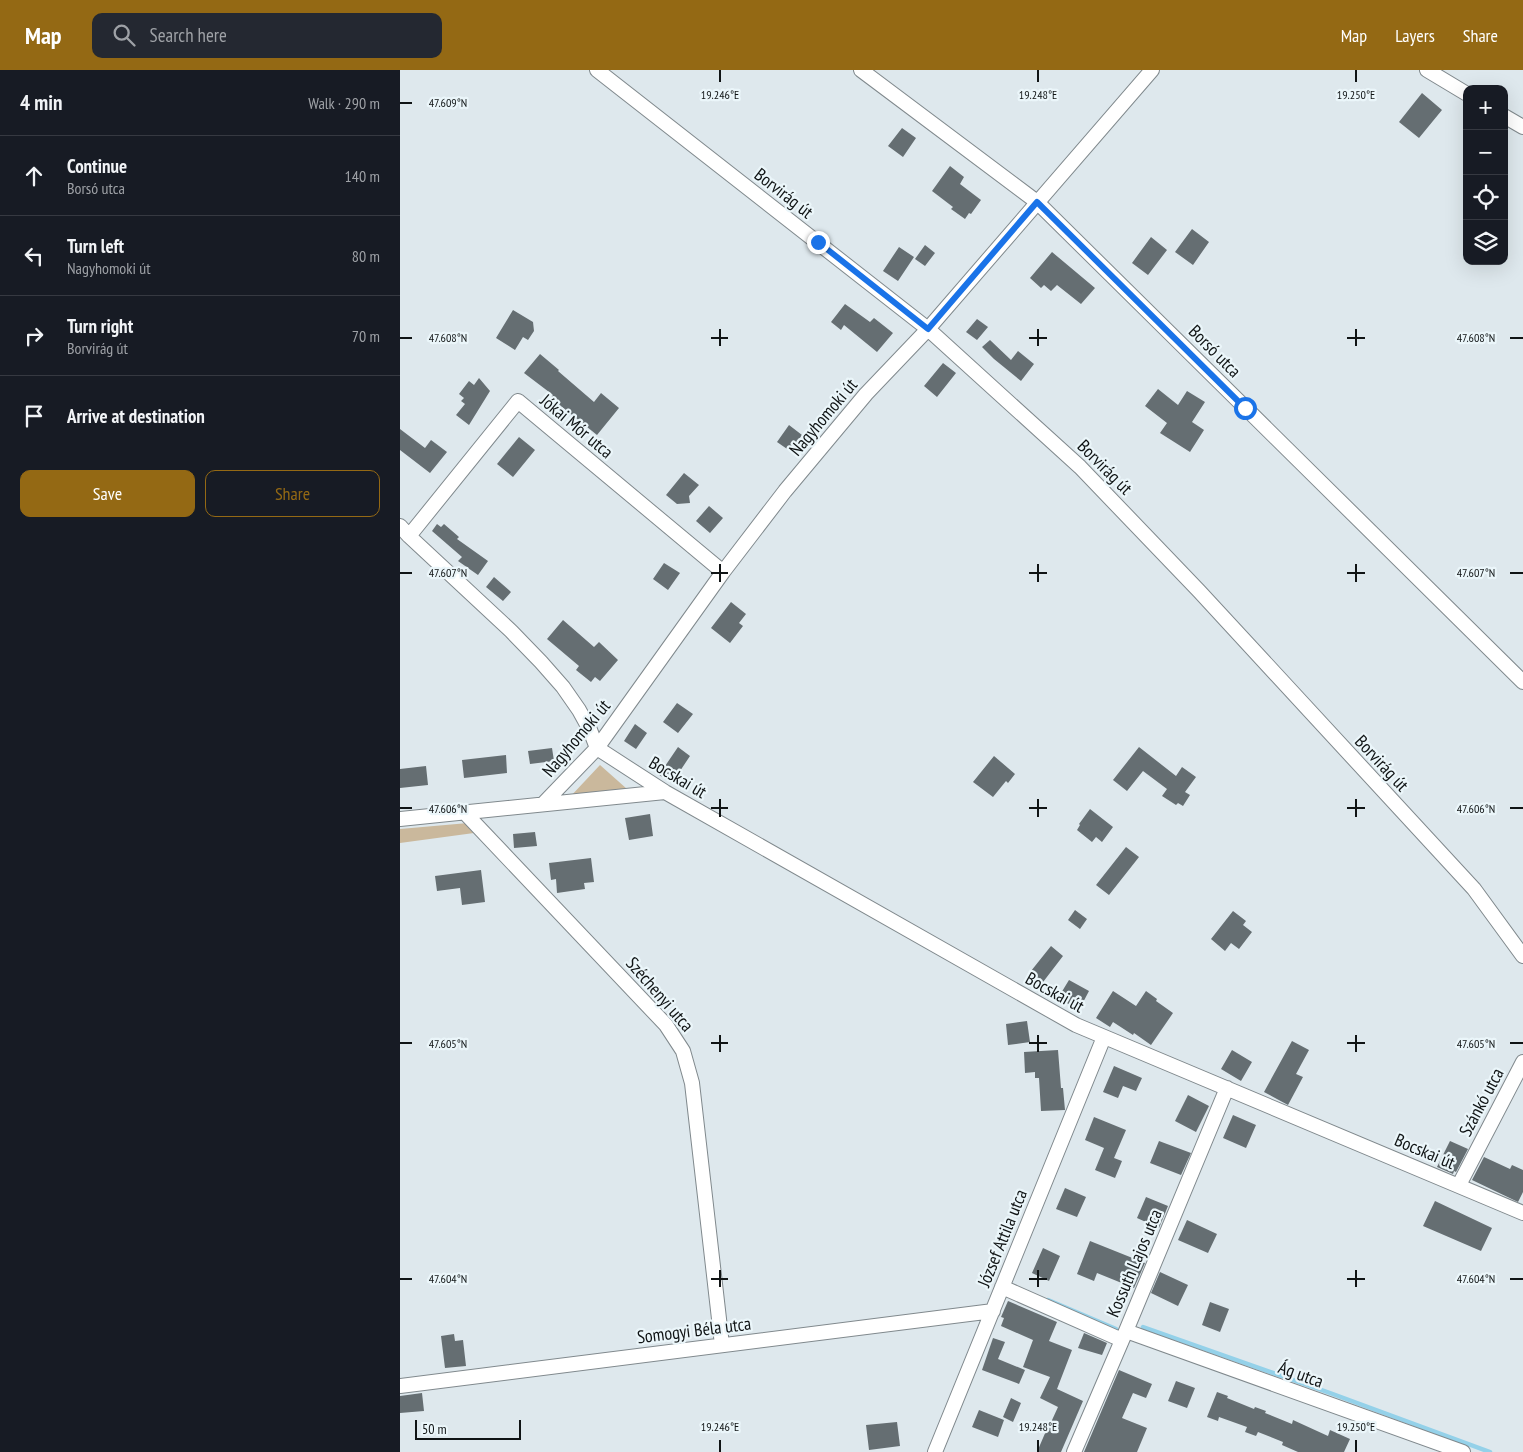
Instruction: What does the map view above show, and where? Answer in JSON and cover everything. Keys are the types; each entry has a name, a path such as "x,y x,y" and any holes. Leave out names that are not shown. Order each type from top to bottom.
{"street":[{"name":"Borvirág út","path":"597,70 928,329 1080,467 1166,556 1474,889 1523,956"},
{"name":"Borsó utca","path":"861,70 1037,202 1523,682"},
{"name":"Nagyhomoki út","path":"543,804 597,748 723,572 784,491 860,402 928,329 1152,70"},
{"path":"1427,70 1463,92"},
{"path":"1508,118 1523,127"},
{"name":"Jókai Mór utca","path":"404,531 518,400 723,572"},
{"path":"404,531 511,631 541,662 563,687 579,710 597,748"},
{"name":"Bocskai út","path":"597,748 665,792 1076,1025 1523,1213"},
{"name":"Nagyhomoki út","path":"400,819 665,792"},
{"name":"Széchenyi utca","path":"465,813 666,1025 683,1051 692,1083 722,1345"},
{"name":"József Attila utca","path":"935,1452 1104,1037"},
{"name":"Szánkó utca","path":"1459,1185 1523,1062"},
{"name":"Kossuth Lajos utca","path":"1074,1452 1227,1088"},
{"name":"Ág utca","path":"1002,1287 1124,1336 1463,1452"},
{"name":"Somogyi Béla utca","path":"400,1386 993,1311"}],"shaded area":[{"path":"600,765 627,789 569,798"},
{"path":"468,823 474,833 400,843 400,829"}],"building":[{"path":"1422,93 1442,110 1419,138 1399,122"},
{"path":"902,128 916,138 903,157 888,146"},
{"path":"950,166 964,177 960,184 981,200 965,219 932,191"},
{"path":"1192,229 1209,242 1193,265 1175,252"},
{"path":"1151,237 1167,250 1148,275 1132,263"},
{"path":"925,245 935,253 925,266 915,259"},
{"path":"899,247 914,257 898,281 883,271"},
{"path":"1052,252 1095,288 1081,304 1057,285 1051,291 1044,285 1041,288 1030,278"},
{"path":"845,304 870,322 874,318 893,333 877,352 844,325 841,330 831,322"},
{"path":"513,310 533,322 534,331 528,340 523,337 515,350 496,338"},
{"path":"977,319 988,327 977,340 966,332"},
{"path":"990,340 1011,360 1018,351 1034,364 1021,381 982,347"},
{"path":"540,354 594,402 601,393 619,408 597,435 551,398 553,395 524,373"},
{"path":"943,363 956,373 937,397 924,386"},
{"path":"479,378 490,391 469,425 456,415 465,404 461,401 464,398 459,394 469,381 474,385"},
{"path":"1158,389 1178,405 1187,391 1205,402 1192,422 1204,430 1190,452 1160,433 1167,423 1145,406"},
{"path":"789,425 802,435 790,451 777,442"},
{"path":"400,429 425,448 431,440 447,452 430,473 400,450"},
{"path":"519,437 535,450 513,477 497,464"},
{"path":"684,473 699,485 689,496 690,503 677,504 666,495"},
{"path":"709,506 723,518 710,533 696,521"},
{"path":"437,524 441,527 444,524 459,537 457,539 488,561 478,575 458,561 462,557 432,531"},
{"path":"664,563 680,573 668,590 653,579"},
{"path":"494,577 511,592 503,601 486,587"},
{"path":"731,602 746,614 739,623 743,626 730,643 711,628"},
{"path":"563,620 594,647 599,642 618,660 600,681 595,677 591,682 576,670 579,666 547,639"},
{"path":"677,703 693,714 678,733 663,722"},
{"path":"635,724 647,733 636,749 624,741"},
{"path":"678,747 690,756 672,783 659,775"},
{"path":"1139,747 1176,776 1182,767 1196,777 1185,792 1190,795 1183,806 1178,803 1176,805 1162,796 1167,789 1143,771 1127,791 1113,780"},
{"path":"552,748 554,761 530,764 528,751"},
{"path":"506,755 507,773 464,778 462,760"},
{"path":"994,756 1015,774 1008,783 1006,781 993,797 973,782"},
{"path":"426,766 428,785 400,788 400,769"},
{"path":"1090,809 1113,827 1102,842 1096,837 1092,842 1077,830"},
{"path":"650,814 653,836 629,840 625,818"},
{"path":"535,832 537,846 514,848 513,834"},
{"path":"1126,847 1139,857 1109,895 1096,885"},
{"path":"591,858 594,882 584,883 585,889 557,893 556,879 551,880 549,863"},
{"path":"481,870 485,902 462,905 460,888 437,891 435,876"},
{"path":"1075,910 1087,919 1080,929 1068,920"},
{"path":"1233,911 1246,921 1243,925 1252,932 1239,949 1231,943 1225,951 1211,939"},
{"path":"1051,946 1063,956 1040,986 1027,976"},
{"path":"1069,980 1089,991 1079,1010 1058,998"},
{"path":"1113,991 1136,1006 1146,991 1173,1013 1151,1045 1113,1022 1110,1027 1096,1018"},
{"path":"1027,1021 1030,1042 1008,1045 1006,1024"},
{"path":"1292,1041 1309,1050 1296,1074 1303,1077 1288,1105 1264,1092"},
{"path":"1058,1050 1065,1110 1041,1111 1039,1078 1035,1078 1035,1072 1025,1073 1024,1052"},
{"path":"1232,1050 1252,1062 1241,1081 1221,1069"},
{"path":"1114,1066 1142,1078 1136,1091 1123,1086 1118,1098 1103,1092"},
{"path":"1188,1095 1209,1106 1196,1132 1175,1121"},
{"path":"1233,1115 1256,1125 1246,1148 1223,1138"},
{"path":"1094,1117 1126,1130 1114,1158 1122,1161 1115,1178 1095,1170 1104,1148 1085,1140"},
{"path":"1159,1141 1191,1153 1181,1175 1150,1163"},
{"path":"1450,1141 1468,1149 1456,1172 1454,1171 1453,1174 1437,1167"},
{"path":"1484,1157 1510,1169 1512,1165 1523,1170 1523,1192 1518,1202 1472,1180"},
{"path":"1065,1188 1086,1197 1077,1217 1056,1209"},
{"path":"1146,1197 1168,1206 1159,1228 1137,1218"},
{"path":"1435,1201 1492,1228 1481,1251 1423,1226"},
{"path":"1187,1220 1217,1234 1208,1253 1178,1240"},
{"path":"1090,1241 1145,1263 1134,1288 1097,1273 1094,1281 1077,1274"},
{"path":"1043,1248 1060,1256 1049,1281 1032,1273"},
{"path":"1160,1272 1188,1285 1178,1306 1151,1293"},
{"path":"1008,1301 1057,1322 1049,1341 1072,1350 1057,1389 1083,1401 1061,1452 1037,1452 1058,1407 1040,1398 1050,1377 1023,1367 1033,1340 1001,1326 1004,1318 1001,1317"},
{"path":"1210,1302 1229,1309 1220,1332 1202,1325"},
{"path":"1084,1333 1107,1343 1102,1355 1078,1348"},
{"path":"454,1334 455,1341 463,1340 466,1366 445,1368 441,1336"},
{"path":"993,1338 1005,1342 998,1359 1025,1370 1019,1384 982,1370"},
{"path":"1119,1370 1152,1384 1146,1398 1133,1393 1122,1418 1147,1428 1137,1452 1084,1452"},
{"path":"1176,1381 1195,1388 1187,1408 1168,1401"},
{"path":"1217,1392 1254,1409 1255,1407 1266,1411 1265,1413 1292,1424 1293,1420 1328,1436 1330,1430 1350,1439 1344,1452 1298,1452 1282,1445 1283,1442 1258,1432 1256,1436 1245,1432 1247,1427 1219,1417 1218,1421 1207,1417"},
{"path":"422,1393 424,1411 400,1413 400,1396"},
{"path":"1011,1398 1021,1403 1013,1422 1003,1417"},
{"path":"979,1410 1004,1420 998,1437 972,1427"},
{"path":"897,1422 900,1446 869,1450 866,1425"}],"waterway":[{"path":"1048,1300 1116,1329"},
{"path":"1143,1327 1490,1452"}],"route":[{"path":"818,242 928,329 1037,202 1245,408"}]}
